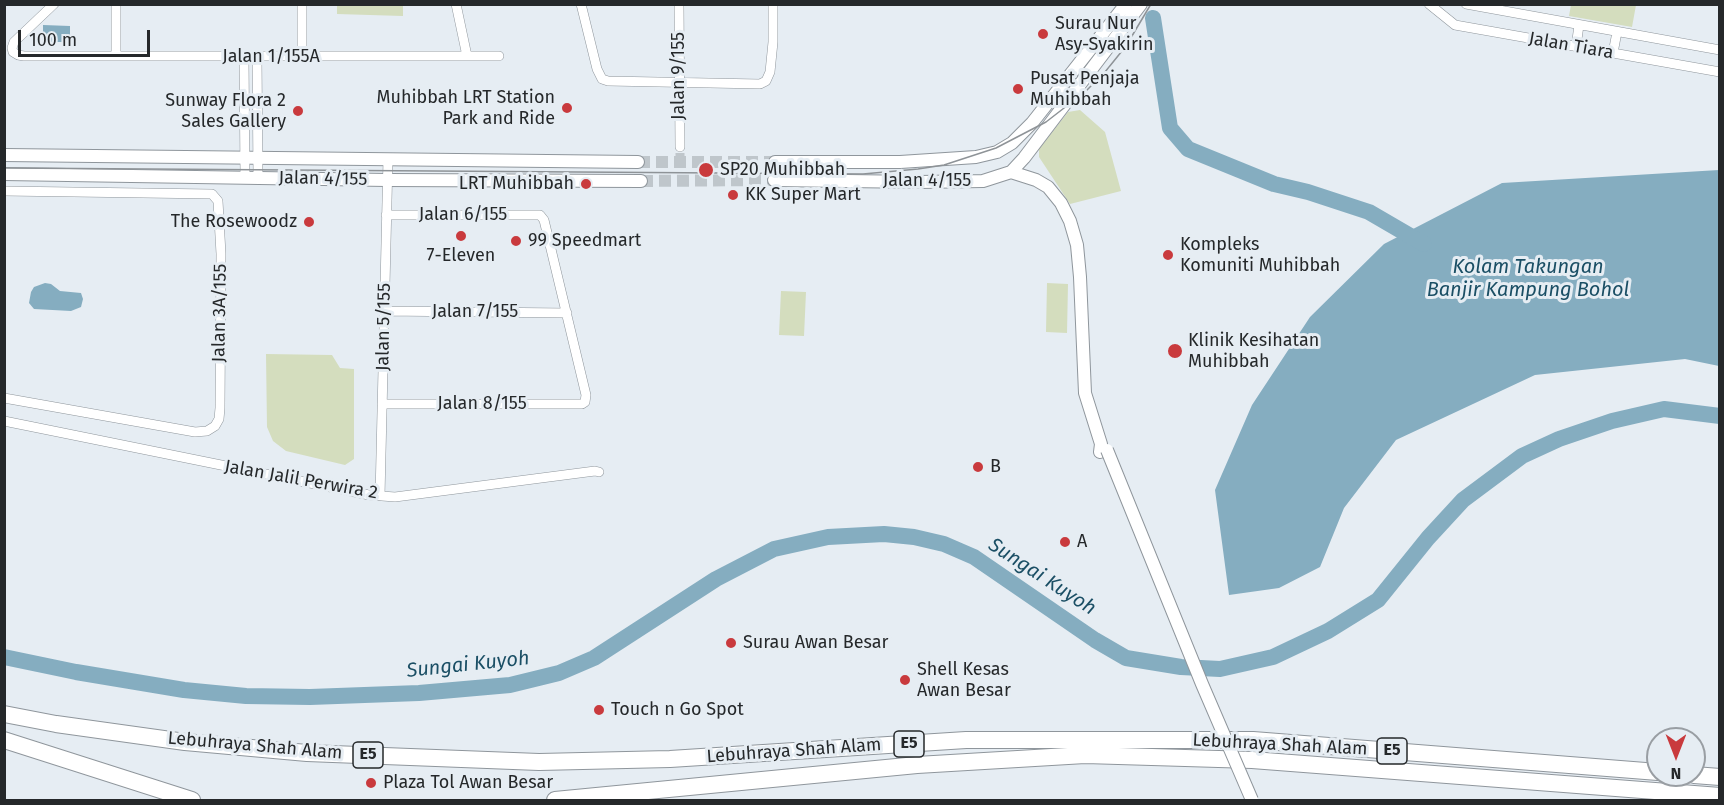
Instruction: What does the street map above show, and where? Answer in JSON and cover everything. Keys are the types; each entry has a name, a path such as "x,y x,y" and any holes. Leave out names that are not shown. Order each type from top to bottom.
{"highway":[{"name":"Lebuhraya Shah Alam","path":"4,714 56,724 196,743 307,753 539,762 670,759 966,740 1253,740 1646,771"},
{"path":"4,740 192,801"},
{"name":"Lebuhraya Shah Alam","path":"555,801 917,765 1085,755 1252,760 1719,796"}],"street":[{"path":"10,51 18,37 54,4"},
{"path":"116,4 116,56"},
{"path":"302,4 302,57"},
{"path":"456,4 467,56"},
{"path":"581,4 597,69 602,79 608,81 760,84 766,81 770,72 773,4"},
{"name":"Jalan 9/155","path":"679,4 680,147"},
{"name":"Jalan 4/155","path":"775,162 900,162 976,157 997,152 1012,143 1032,123 1126,4"},
{"path":"1141,4 1011,172 1036,180 1048,187 1070,221 1077,245 1080,277 1085,393 1103,449 1195,687 1244,801"},
{"name":"Jalan Tiara","path":"1429,4 1455,25 1719,72"},
{"path":"1466,4 1719,50"},
{"path":"1576,47 1579,25"},
{"path":"1613,53 1617,32"},
{"name":"Jalan 1/155A","path":"10,51 24,56 499,56"},
{"path":"244,57 251,158"},
{"path":"251,177 257,57"},
{"name":"Jalan 4/155","path":"4,155 638,162"},
{"name":"Jalan 5/155","path":"380,495 388,159"},
{"name":"Jalan 4/155","path":"774,180 983,181 1011,172"},
{"name":"Jalan 4/155","path":"4,174 641,181"},
{"name":"Jalan 3A/155","path":"4,191 212,195 218,201 221,254 220,408 219,419 215,426 207,431 195,432 4,398"},
{"name":"Jalan 6/155","path":"386,214 540,215 544,220 567,313"},
{"name":"Jalan 7/155","path":"384,311 567,313"},
{"name":"Jalan 8/155","path":"382,404 582,404 585,402 586,395 567,313"},
{"name":"Jalan Jalil Perwira 2","path":"4,421 369,495 395,497 599,472"},
{"path":"1103,449 1252,801"}],"green space":[{"path":"1571,4 1636,5 1632,27 1569,16"},
{"path":"337,5 403,5 403,16 337,14"},
{"path":"1080,110 1105,132 1121,191 1070,204 1039,157 1039,149 1068,112"},
{"path":"1047,283 1068,284 1067,333 1046,332"},
{"path":"781,291 806,292 804,336 779,335"},
{"path":"266,354 332,355 340,368 354,369 354,459 345,465 286,451 273,441 267,427"}],"water":[{"path":"43,25 70,26 70,42 43,42"},
{"name":"Kolam Takungan Banjir Kampung Bohol","path":"1719,170 1719,366 1685,359 1535,375 1396,440 1344,508 1320,567 1279,588 1229,595 1215,490 1252,405 1310,317 1384,244 1502,183"},
{"path":"45,283 51,284 60,291 81,293 83,299 81,307 71,311 34,309 29,303 31,292 34,287"}],"waterway":[{"path":"1153,18 1170,128 1188,149 1274,184 1308,192 1369,212 1424,244"},
{"name":"Sungai Kuyoh","path":"4,657 184,690 246,696 310,697 419,693 510,685 559,673 594,658 716,579 774,549 828,537 884,534 914,537 944,544 974,557 1095,640 1126,658 1181,667 1220,669 1273,657 1328,631 1378,600 1428,538 1463,500 1522,456 1559,439 1612,421 1664,409 1720,416"}],"tunnel":[{"path":"680,147 680,162"},
{"path":"638,162 775,162"},
{"path":"641,181 774,180"}],"tram line":[{"path":"4,168 863,174 918,169 944,165 996,148 1046,122 1086,91 1105,72 1126,46 1151,4"}],"place":[{"name":"Surau Nur Asy-Syakirin","path":"1043,34"},
{"name":"Pusat Penjaja Muhibbah","path":"1018,89"},
{"name":"Muhibbah LRT Station Park and Ride","path":"567,108"},
{"name":"Sunway Flora 2 Sales Gallery","path":"298,111"},
{"name":"SP20 Muhibbah","path":"706,170"},
{"name":"LRT Muhibbah","path":"586,184"},
{"name":"KK Super Mart","path":"733,195"},
{"name":"The Rosewoodz","path":"309,222"},
{"name":"7-Eleven","path":"461,236"},
{"name":"99 Speedmart","path":"516,241"},
{"name":"Kompleks Komuniti Muhibbah","path":"1168,255"},
{"name":"Klinik Kesihatan Muhibbah","path":"1175,351"},
{"name":"B","path":"978,467"},
{"name":"A","path":"1065,542"},
{"name":"Surau Awan Besar","path":"731,643"},
{"name":"Shell Kesas Awan Besar","path":"905,680"},
{"name":"Touch n Go Spot","path":"599,710"},
{"name":"Plaza Tol Awan Besar","path":"371,783"}]}
